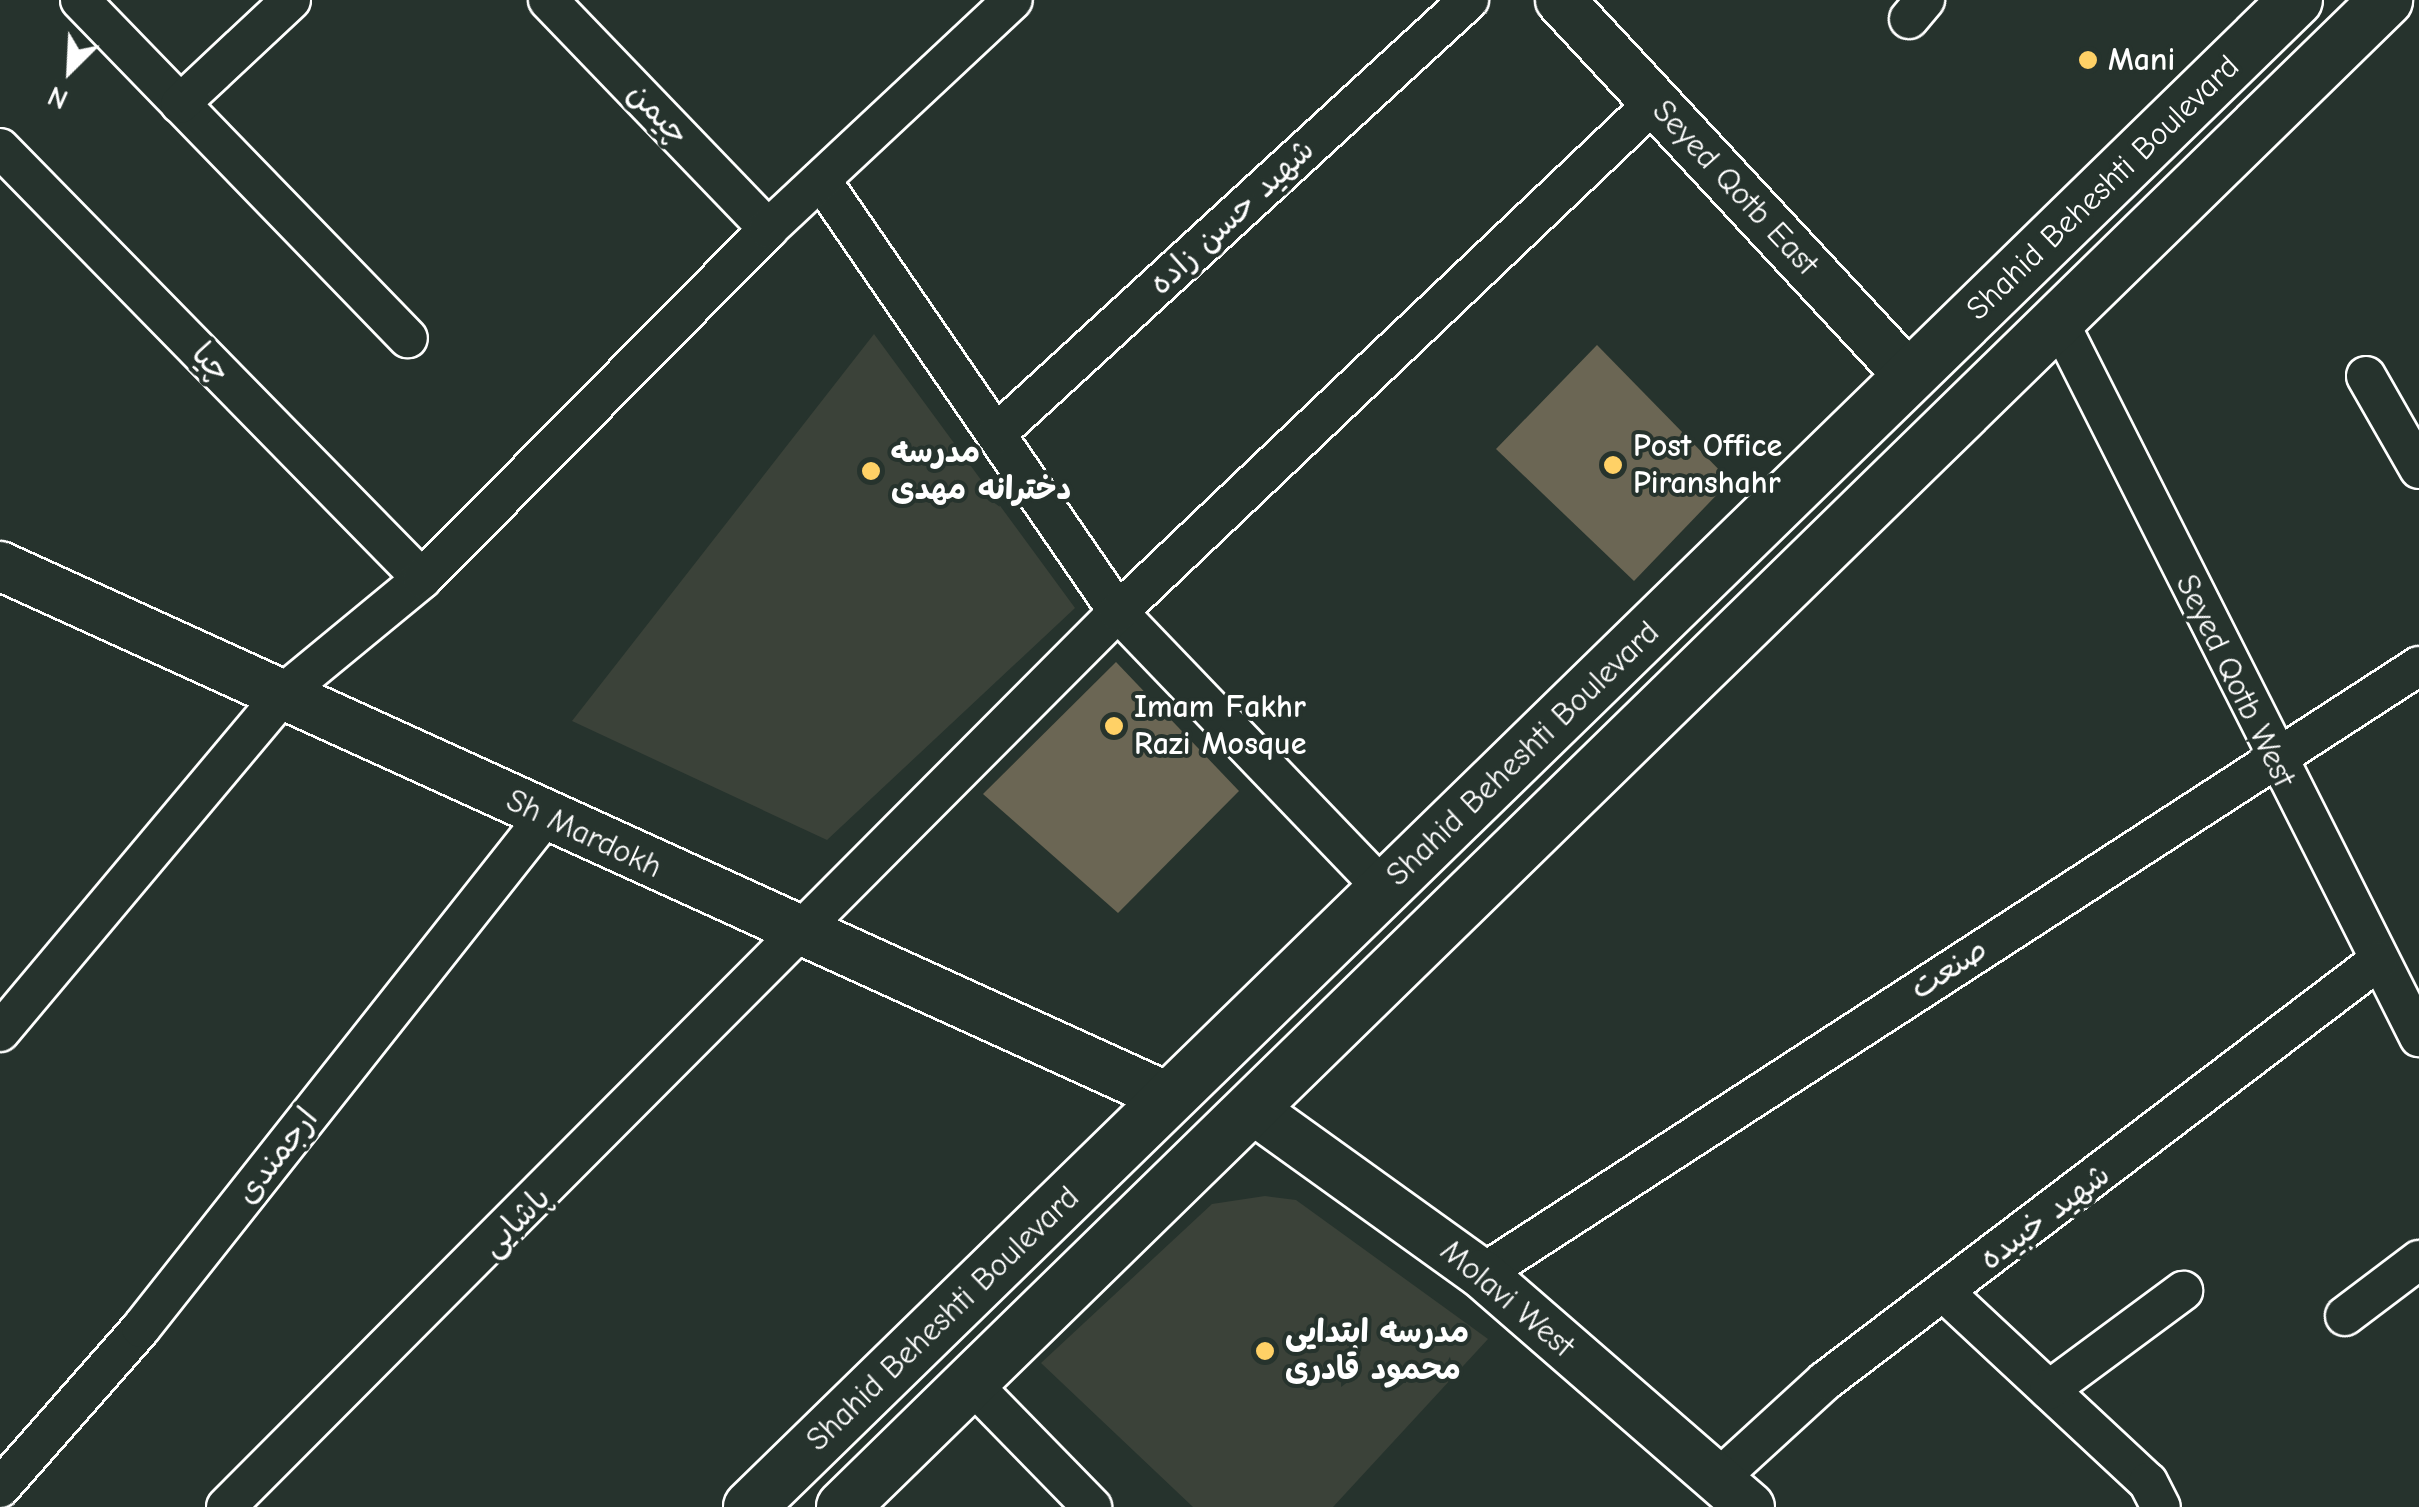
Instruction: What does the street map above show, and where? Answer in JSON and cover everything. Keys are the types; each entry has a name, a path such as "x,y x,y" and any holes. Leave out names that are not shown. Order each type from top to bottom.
{"main road":[{"name":"Shahid Beheshti Boulevard","path":"750,1507 2296,0"},
{"name":"Shahid Beheshti Boulevard","path":"843,1507 2386,0"}],"street":[{"path":"80,0 408,338"},
{"path":"180,104 291,0"},
{"name":"چیمن","path":"548,0 768,229"},
{"path":"0,1032 286,691 422,580 768,229 1014,0"},
{"name":"شهید حسن زاده","path":"996,434 1469,0"},
{"name":"Seyed Qotb East","path":"1560,0 1910,376"},
{"name":"پاشایی","path":"226,1507 1118,612 1655,102"},
{"name":"چیا","path":"0,148 422,580"},
{"path":"821,180 1118,612 1384,889"},
{"name":"Seyed Qotb West","path":"2058,320 2272,758 2419,1037"},
{"path":"2366,376 2419,469"},
{"name":"Sh Mardokh","path":"0,566 286,691 545,818 1170,1098"},
{"name":"صنعت","path":"1482,1274 2419,666"},
{"name":"ارجمندی","path":"0,1488 140,1328 545,818"},
{"name":"شهید خبیده","path":"1734,1493 1825,1381 2378,962"},
{"name":"Molavi West","path":"1252,1108 1482,1274 1734,1493"},
{"path":"2345,1316 2419,1260"},
{"path":"2049,1390 2184,1291"},
{"path":"1946,1293 2148,1482 2161,1507"},
{"path":"970,1382 1092,1507"}],"shaded area":[{"name":"مدرسه دخترانه مهدی","path":"874,334 1075,608 827,840 572,721"},
{"name":"مدرسه ابتدایى محمود قادرى","path":"1265,1196 1296,1200 1488,1339 1333,1507 1193,1507 1041,1363 1212,1204"}],"building":[{"name":"Post Office Piranshahr","path":"1597,345 1730,481 1634,581 1496,449"},
{"name":"Imam Fakhr Razi Mosque","path":"1116,662 1239,791 1118,913 983,794"}],"place":[{"name":"Mani","path":"2088,60"},
{"name":"Post Office Piranshahr","path":"1613,465"},
{"name":"مدرسه دخترانه مهدی","path":"871,471"},
{"name":"Imam Fakhr Razi Mosque","path":"1114,726"},
{"name":"مدرسه ابتدایى محمود قادرى","path":"1265,1351"}]}
